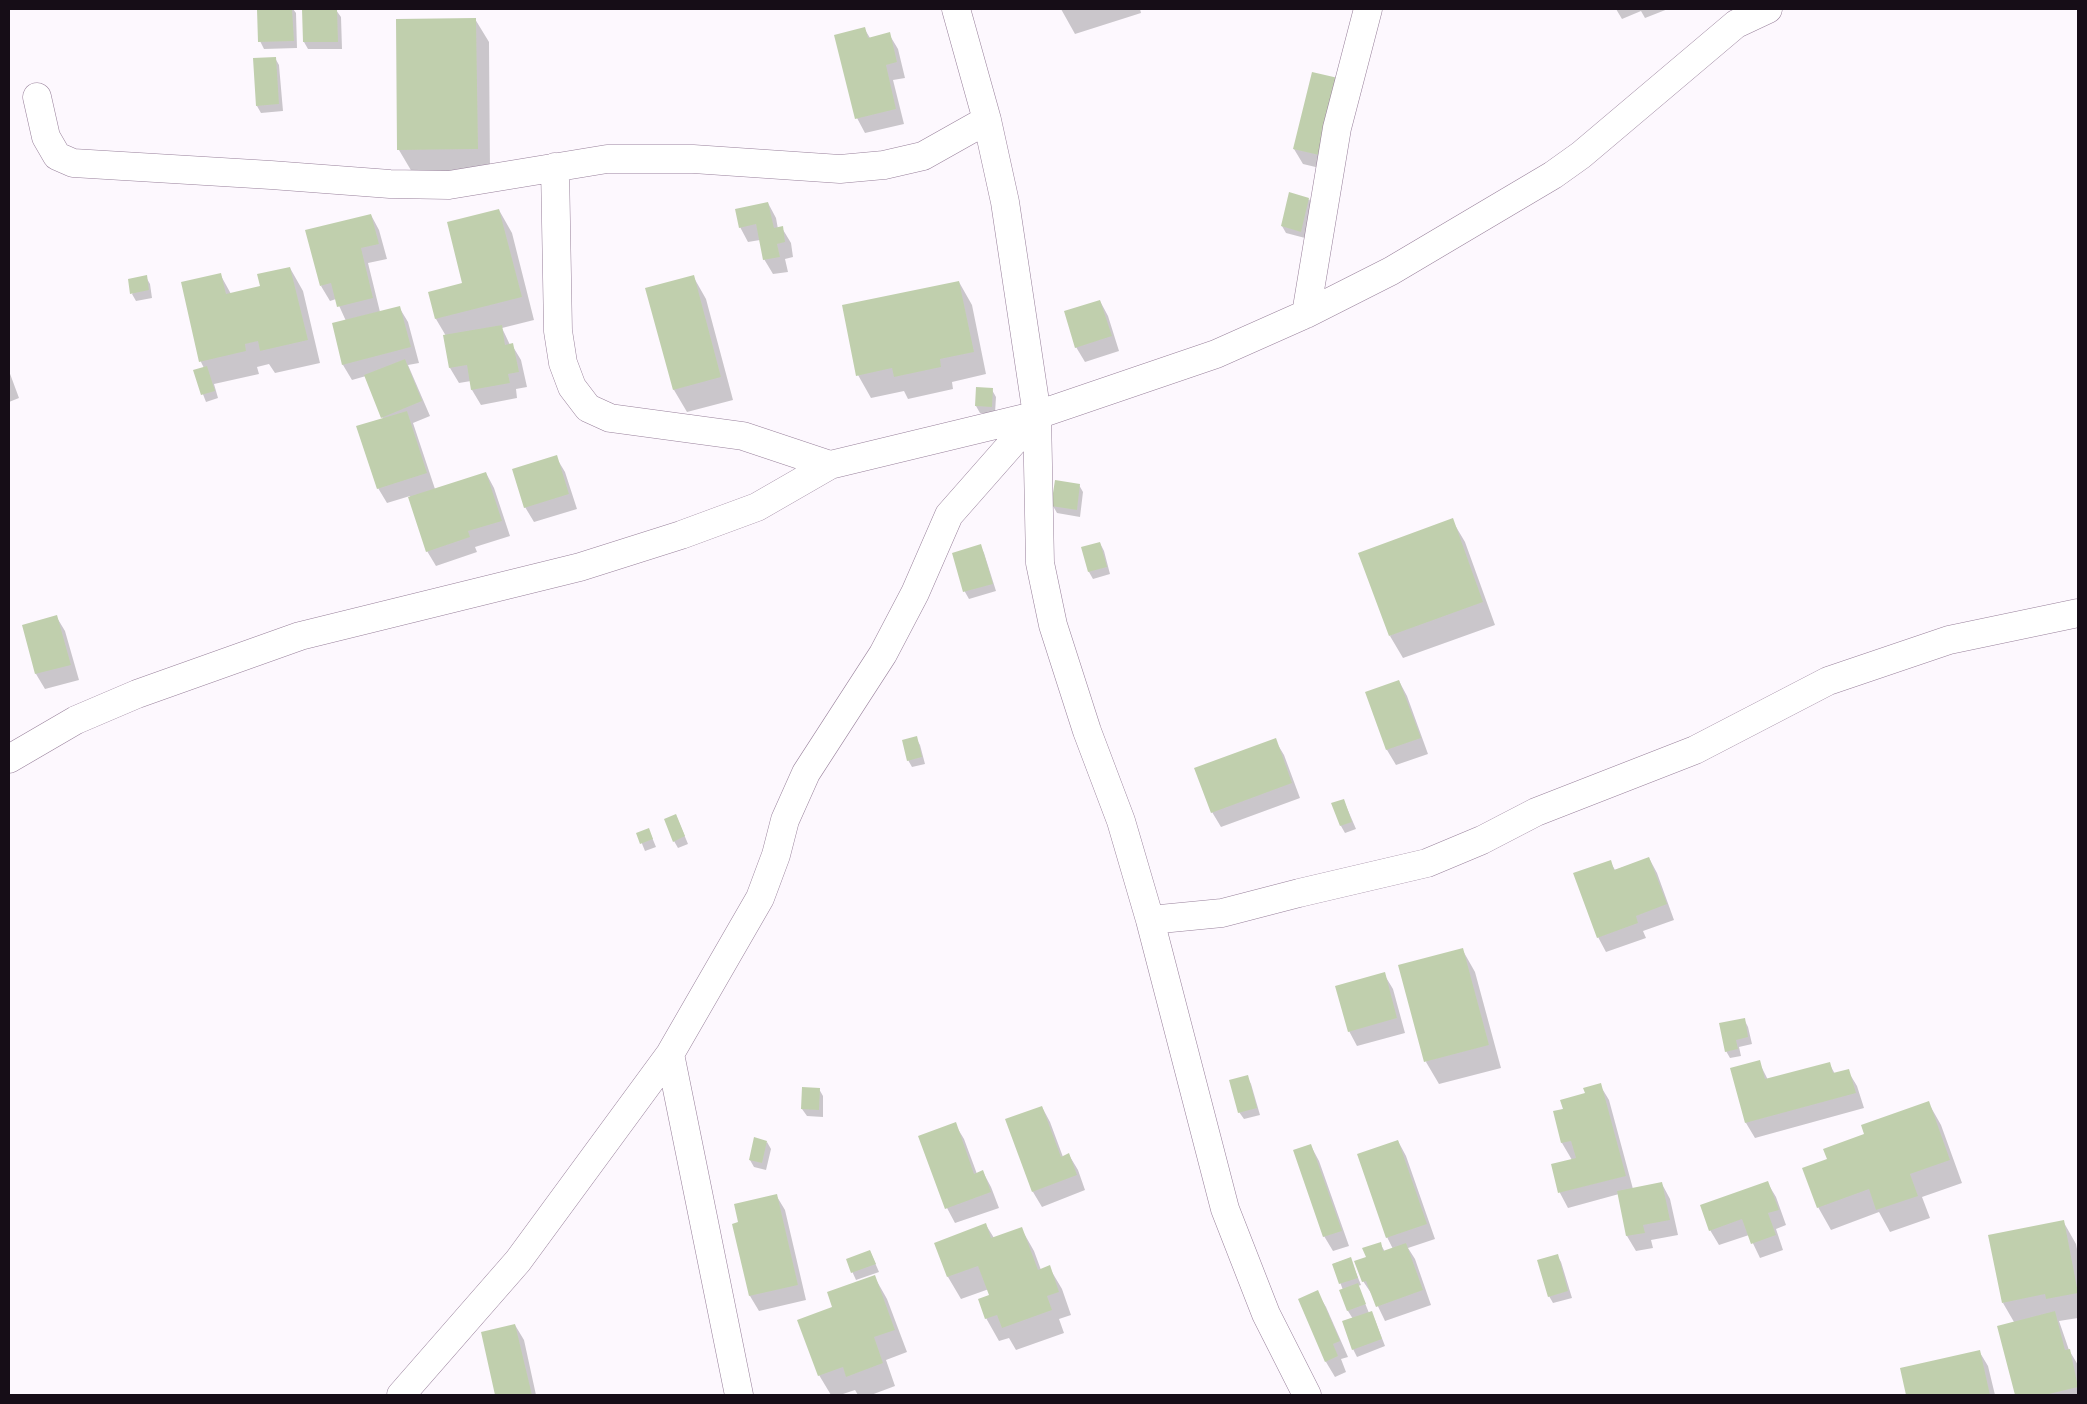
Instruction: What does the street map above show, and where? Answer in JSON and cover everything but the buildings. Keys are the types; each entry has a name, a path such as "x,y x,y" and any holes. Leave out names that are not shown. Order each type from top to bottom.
{"street":[{"path":"956,9 987,120 1005,202 1037,415 1040,563 1053,625 1087,731 1121,821 1150,920 1225,1209 1266,1314 1307,1395"},
{"path":"1306,314 1336,128 1368,9"},
{"path":"9,759 76,720 155,688 300,636 580,567 681,535 757,507 830,466 1037,415 1216,354 1306,314 1390,271 1553,175 1580,155 1736,24 1768,9"},
{"path":"37,96 46,137 57,156 73,163 390,184 449,185 607,158 693,159 840,169 884,165 923,156 987,120"},
{"path":"555,167 558,331 560,347 563,363 572,387 588,408 610,418 743,436 830,466"},
{"path":"401,1395 518,1261 670,1054 760,898 776,855 785,820 806,773 883,654 915,593 949,515 1037,415"},
{"path":"1150,920 1222,913 1427,863 1482,840 1536,812 1695,750 1828,681 1949,640 2078,613"},
{"path":"670,1054 739,1395"}]}
